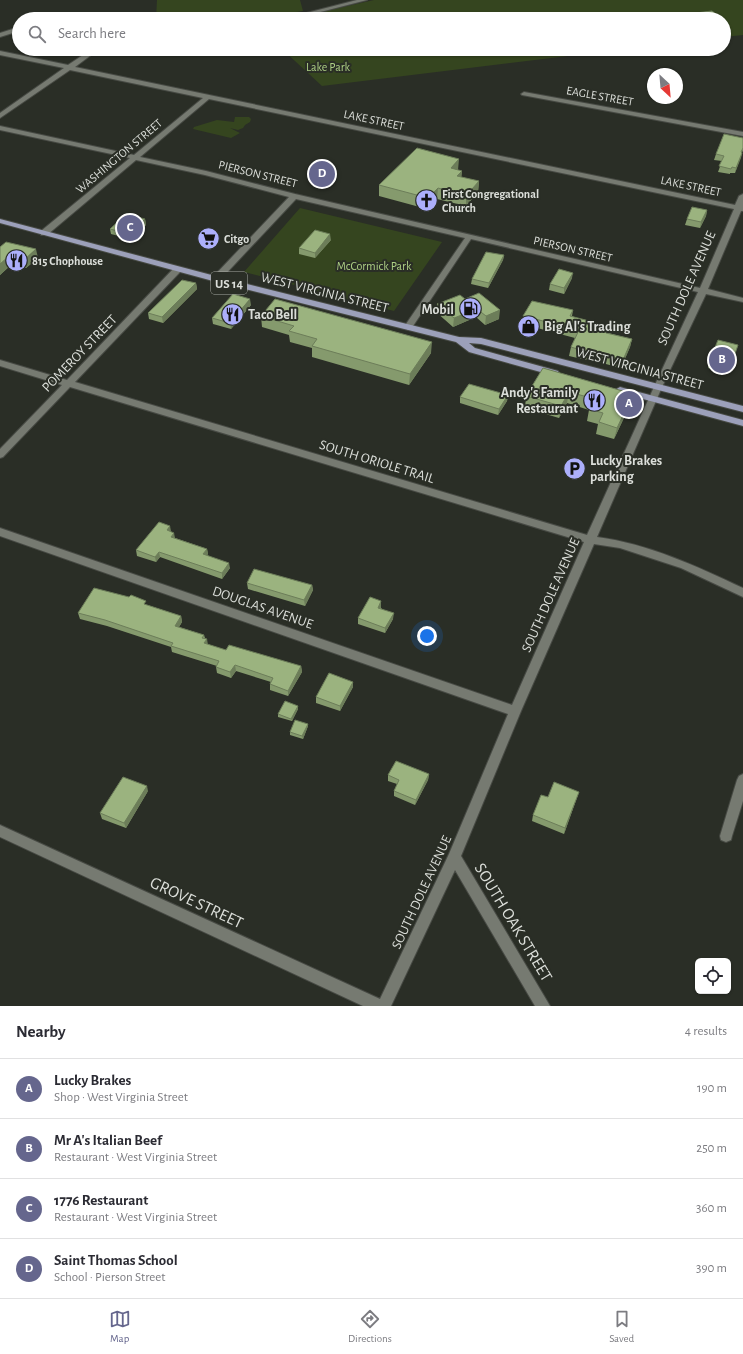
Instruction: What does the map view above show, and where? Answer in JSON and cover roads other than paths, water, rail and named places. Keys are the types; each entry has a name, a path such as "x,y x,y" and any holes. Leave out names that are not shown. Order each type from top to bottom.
{"main road":[{"name":"WEST VIRGINIA STREET","path":"0,221 216,279 459,340 481,341 743,409"},
{"name":"WEST VIRGINIA STREET","path":"459,340 472,350 562,375"},
{"path":"531,367 537,356"},
{"name":"WEST VIRGINIA STREET","path":"607,387 743,423"}],"street":[{"path":"315,12 364,0"},
{"path":"0,35 12,31"},
{"name":"LAKE STREET","path":"0,53 12,55"},
{"name":"LAKE STREET","path":"15,56 740,208"},
{"path":"0,116 86,56"},
{"name":"EAGLE STREET","path":"524,94 743,134"},
{"name":"WASHINGTON STREET","path":"44,233 209,96"},
{"name":"PIERSON STREET","path":"0,128 206,173 294,196 743,300"},
{"path":"216,279 294,196"},
{"name":"SOUTH DOLE AVENUE","path":"384,1006 454,857 515,711 658,387 740,208 743,196"},
{"path":"408,327 469,237"},
{"name":"POMEROY STREET","path":"0,455 178,269"},
{"name":"SOUTH ORIOLE TRAIL","path":"0,362 591,540 620,544 685,565 743,593"},
{"name":"DOUGLAS AVENUE","path":"0,532 515,711"},
{"path":"726,836 743,780"},
{"name":"GROVE STREET","path":"0,831 379,1006"},
{"name":"SOUTH OAK STREET","path":"454,857 543,1006"}],"place":[{"name":"Saint Thomas School","path":"322,174"},
{"name":"First Congregational Church","path":"426,201"},
{"name":"1776 Restaurant","path":"130,228"},
{"name":"Citgo","path":"208,239"},
{"name":"815 Chophouse","path":"17,261"},
{"name":"Mobil","path":"470,309"},
{"name":"Taco Bell","path":"232,314"},
{"name":"Big Al's Trading","path":"528,326"},
{"name":"Mr A's Italian Beef","path":"722,360"},
{"name":"Andy's Family Restaurant","path":"594,400"},
{"name":"Lucky Brakes","path":"629,404"},
{"name":"Lucky Brakes parking","path":"575,468"}],"park label":[{"name":"Lake Park","path":"328,67"},
{"name":"McCormick Park","path":"374,266"}]}
